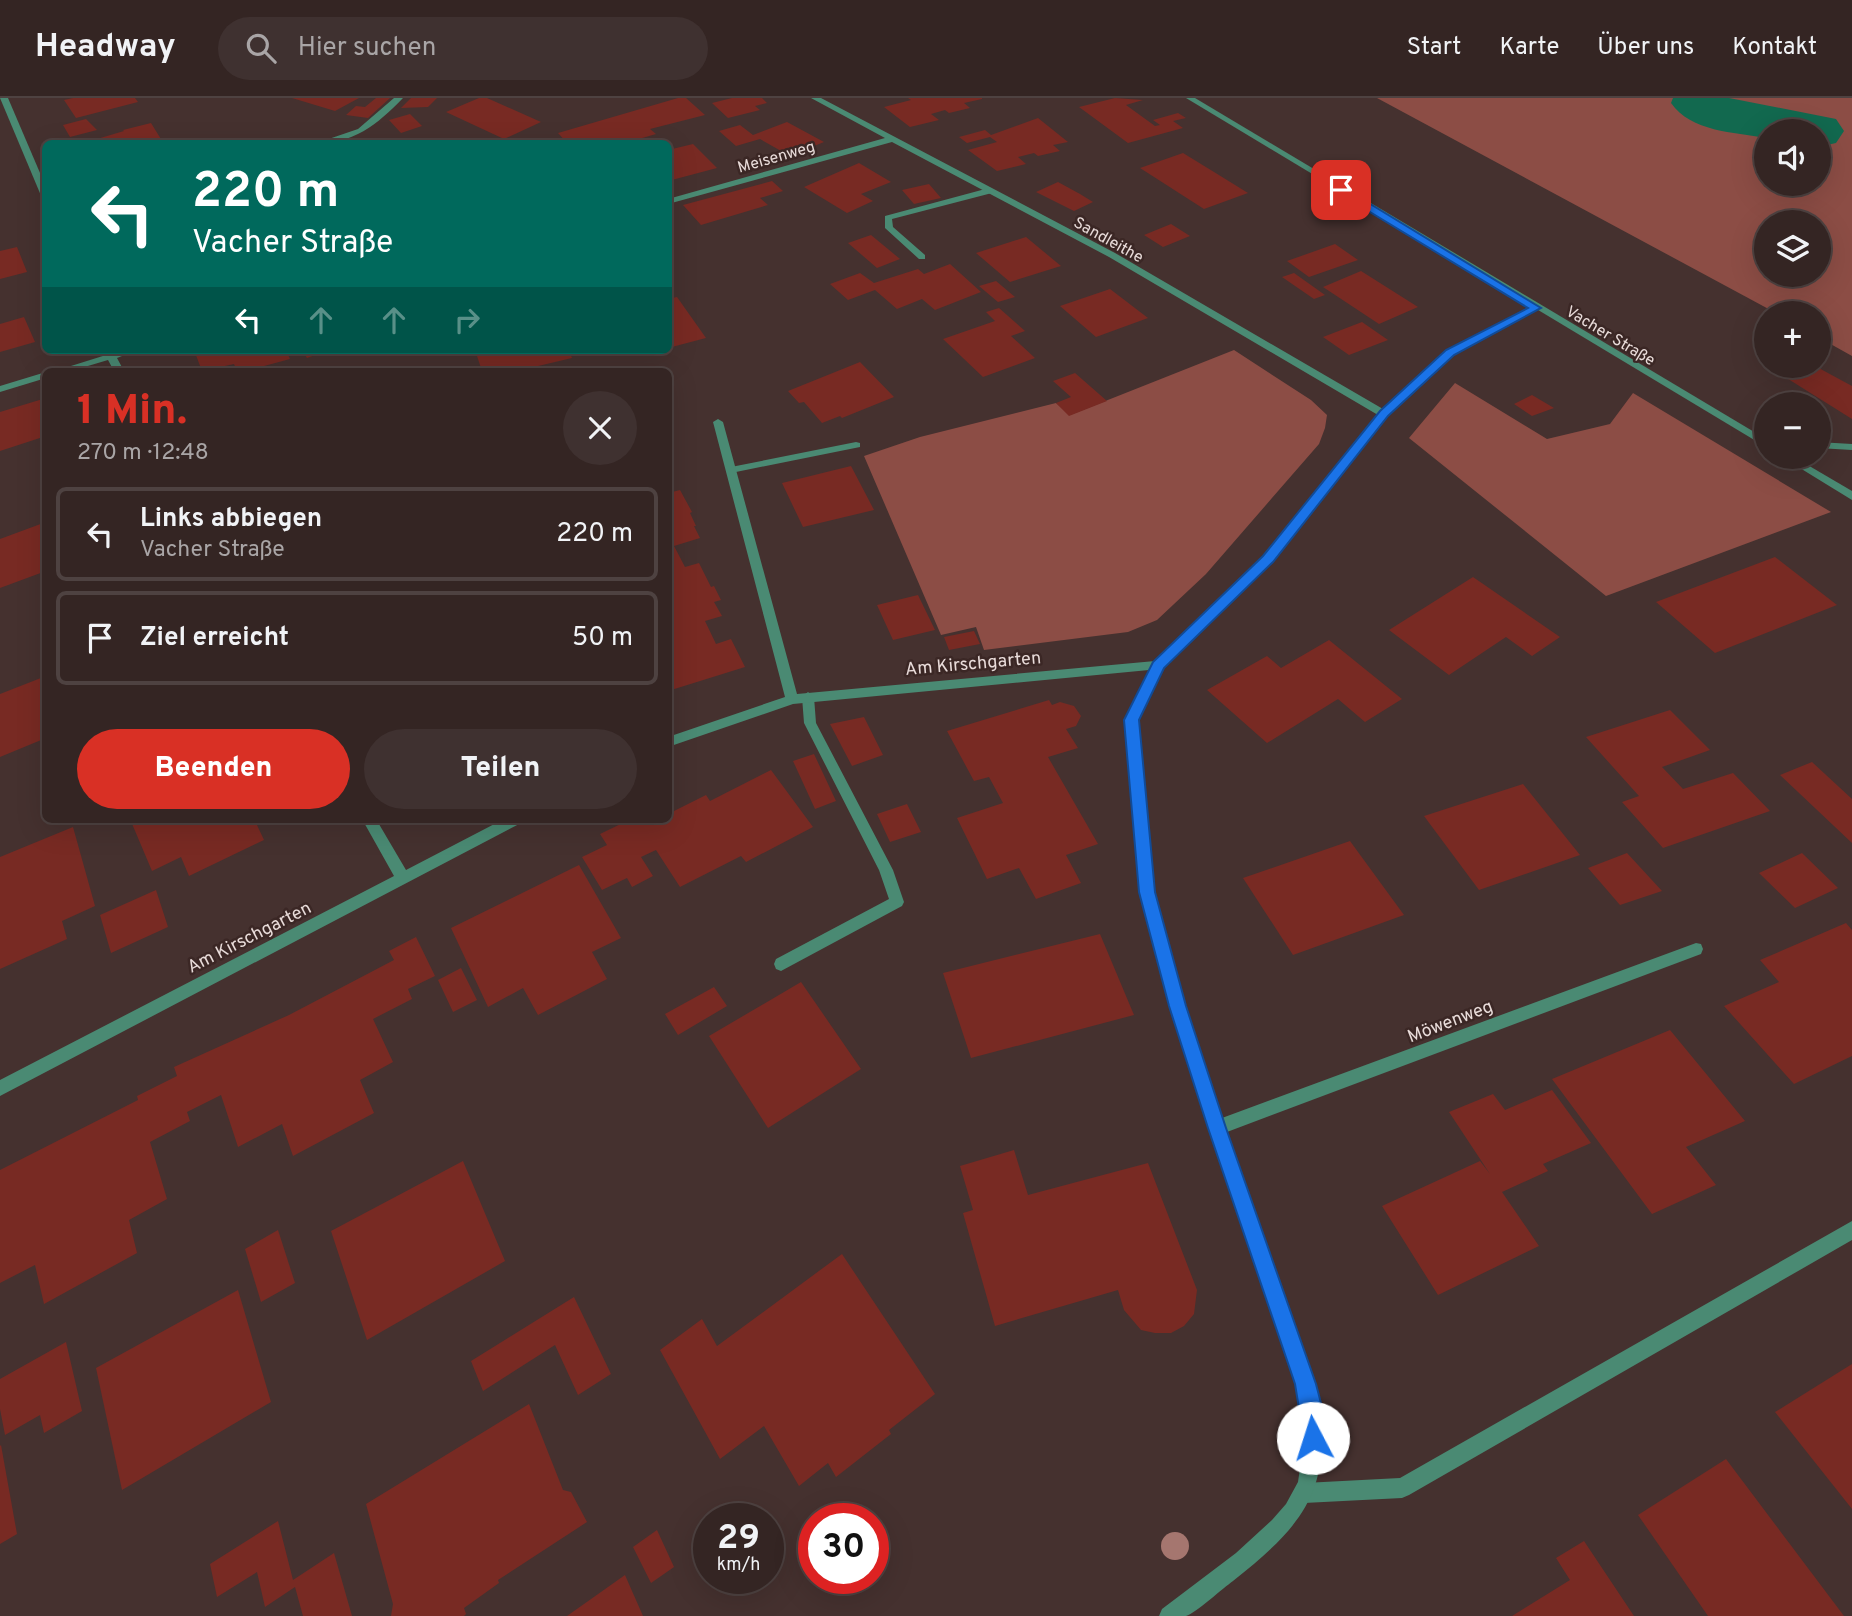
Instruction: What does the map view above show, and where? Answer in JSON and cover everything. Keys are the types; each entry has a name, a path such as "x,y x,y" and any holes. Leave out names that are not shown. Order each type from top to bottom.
{"street":[{"path":"5,98 42,188"},
{"path":"331,140 361,131 399,98"},
{"name":"Sandleithe","path":"815,98 1112,255 1384,414"},
{"name":"Vacher Straße","path":"1190,98 1535,308 1754,436"},
{"name":"Meisenweg","path":"672,201 892,139"},
{"path":"922,257 889,228 888,218 989,191"},
{"path":"1169,1616 1283,1526 1304,1493 1312,1455 1314,1421 1306,1384 1217,1128 1178,1006 1147,892 1132,720 1158,665 1268,559 1384,414 1450,353 1535,308"},
{"path":"68,368 106,354"},
{"path":"0,389 42,376"},
{"path":"718,422 792,699"},
{"path":"731,470 856,445"},
{"path":"1831,446 1852,447"},
{"path":"1807,469 1852,496"},
{"name":"Am Kirschgarten","path":"672,742 792,699 1158,665"},
{"path":"781,964 897,902 886,870 810,723 808,697"},
{"path":"371,823 403,878"},
{"name":"Am Kirschgarten","path":"0,1088 508,823"},
{"name":"Möwenweg","path":"1217,1128 1696,949"},
{"path":"1304,1493 1402,1488 1852,1230"}],"shaded area":[{"path":"1377,98 1852,98 1852,356 1831,344 1831,301 1754,301"},
{"path":"1234,350 1311,400 1327,415 1319,444 1206,574 1157,620 1128,632 984,650 976,627 941,635 864,456 920,437 1056,403 1070,415"},
{"path":"1455,383 1547,439 1610,424 1633,393 1754,466 1754,469 1759,469 1831,512 1606,596 1409,438"}],"building":[{"path":"135,98 138,102 76,118 64,100"},
{"path":"292,98 359,98 335,111"},
{"path":"376,98 390,98 368,118 346,115 356,106 365,107"},
{"path":"411,98 437,98 428,107 401,108"},
{"path":"479,98 487,98 541,122 504,139 446,112"},
{"path":"678,98 686,98 705,115 650,129 656,134 636,140 564,140 558,133"},
{"path":"732,98 762,98 767,103 755,106 760,110 728,118 712,103"},
{"path":"908,98 982,99 964,103 970,108 931,114 939,120 910,127 884,107 911,100"},
{"path":"1115,98 1143,100 1126,105 1155,126 1160,125 1153,120 1178,113 1186,118 1173,121 1183,128 1128,143 1079,107"},
{"path":"410,114 422,126 401,133 389,120"},
{"path":"1038,118 1068,142 1053,145 1060,151 1018,157 1026,164 997,171 968,150 997,142 990,137 967,143 959,137 985,130 991,135"},
{"path":"86,119 97,130 70,137 63,125"},
{"path":"787,122 824,142 790,156 760,139 736,146 719,131 740,125 753,135"},
{"path":"151,123 162,140 94,140"},
{"path":"693,144 717,168 672,180 672,149"},
{"path":"1183,153 1248,193 1204,209 1140,168"},
{"path":"859,163 891,182 861,194 873,201 847,213 804,187"},
{"path":"772,181 783,191 760,198 768,205 701,225 683,205"},
{"path":"1058,182 1093,202 1074,211 1036,192"},
{"path":"929,184 941,198 914,204 902,190"},
{"path":"1171,224 1190,236 1163,247 1144,235"},
{"path":"871,235 900,259 877,268 848,243"},
{"path":"1026,237 1061,266 1010,282 976,253"},
{"path":"1335,244 1358,260 1309,277 1287,261"},
{"path":"17,247 27,272 0,279 0,251"},
{"path":"950,264 981,292 935,310 922,299 897,309 875,290 848,300 830,284 860,273 874,283 918,269 924,274"},
{"path":"1361,271 1418,307 1379,324 1323,287"},
{"path":"1294,273 1325,295 1314,299 1282,277"},
{"path":"996,281 1015,297 998,302 979,286"},
{"path":"1110,289 1148,318 1096,337 1060,306"},
{"path":"677,297 706,338 672,347 672,298"},
{"path":"999,308 1025,331 1011,336 1035,358 983,377 943,339 995,321 986,312"},
{"path":"24,317 35,342 0,352 0,324"},
{"path":"1362,322 1388,340 1349,355 1323,337"},
{"path":"196,354 288,354 290,359 257,368 236,368 234,364 201,368"},
{"path":"476,354 570,354 572,358 530,368 481,368"},
{"path":"860,362 894,397 822,423 804,402 799,403 788,391"},
{"path":"1075,373 1107,401 1069,416 1056,403 1071,397 1053,381"},
{"path":"1831,375 1852,386 1852,419 1831,406 1831,392 1809,392 1787,378 1831,378"},
{"path":"1532,395 1554,408 1532,416 1514,404"},
{"path":"42,399 42,437 0,451 0,412"},
{"path":"851,466 874,510 803,527 782,483"},
{"path":"680,490 692,512 690,513 694,526 700,538 674,546 685,567 699,563 721,600 714,602 722,616 705,621 716,644 731,639 745,667 672,690 672,492"},
{"path":"42,523 42,572 0,588 0,539"},
{"path":"1775,557 1837,605 1715,653 1656,602"},
{"path":"1473,577 1560,637 1532,656 1506,637 1449,675 1389,630"},
{"path":"918,595 935,630 893,640 877,605"},
{"path":"974,631 980,644 949,650 944,637"},
{"path":"1329,640 1402,699 1365,722 1338,699 1267,743 1207,690 1267,656 1281,668"},
{"path":"42,678 42,740 0,757 0,694"},
{"path":"1049,700 1052,705 1060,702 1074,706 1081,716 1076,726 1066,729 1078,748 1048,757 1098,844 1066,855 1081,883 1036,899 1019,868 987,879 957,818 1003,803 989,777 974,781 947,731"},
{"path":"1670,710 1710,750 1662,767 1683,789 1733,773 1770,811 1663,848 1622,802 1639,796 1586,737"},
{"path":"864,717 883,755 852,766 830,724"},
{"path":"814,754 836,801 815,809 793,761"},
{"path":"1812,762 1852,799 1852,843 1780,775"},
{"path":"771,770 813,827 746,862 741,856 680,887 656,850 641,857 653,876 632,887 627,878 602,890 582,857 607,845 600,834 623,823 672,823 672,812 706,795 710,801"},
{"path":"1523,784 1580,855 1479,890 1424,816"},
{"path":"907,804 921,832 890,842 877,814"},
{"path":"132,823 261,823 257,825 264,840 189,876 181,857 152,871"},
{"path":"73,827 95,906 62,921 67,939 0,969 0,857"},
{"path":"1350,841 1404,915 1293,955 1243,878"},
{"path":"1627,853 1662,891 1620,905 1588,868"},
{"path":"1802,853 1838,888 1795,908 1759,873"},
{"path":"579,865 621,938 592,952 607,979 538,1015 523,988 488,1007 451,928"},
{"path":"156,890 168,927 111,953 100,915"},
{"path":"1846,923 1852,930 1852,1056 1794,1084 1724,1006 1779,982 1760,960"},
{"path":"1100,934 1134,1015 971,1058 943,973"},
{"path":"416,937 435,976 408,989 412,999 373,1019 393,1062 360,1080 374,1113 293,1156 282,1124 238,1147 221,1095 187,1112 190,1121 150,1142 167,1199 129,1220 137,1253 44,1304 35,1265 0,1283 0,1170 138,1100 137,1096 177,1076 174,1067 289,1015 394,960 389,951"},
{"path":"461,968 477,1000 453,1012 438,980"},
{"path":"801,982 861,1069 768,1128 709,1036"},
{"path":"714,987 727,1006 678,1035 665,1014"},
{"path":"1670,1030 1745,1121 1686,1147 1716,1185 1652,1214 1552,1079"},
{"path":"1552,1090 1591,1143 1543,1164 1548,1171 1502,1192 1539,1246 1438,1295 1382,1206 1480,1161 1490,1174 1449,1112 1493,1094 1505,1110"},
{"path":"1014,1150 1028,1195 1148,1163 1197,1290 1194,1314 1184,1326 1171,1333 1141,1330 1124,1310 1118,1290 995,1326 963,1213 973,1210 960,1166"},
{"path":"463,1161 505,1261 367,1340 331,1231"},
{"path":"278,1230 295,1283 261,1302 245,1249"},
{"path":"842,1254 935,1394 889,1430 891,1434 836,1477 828,1463 799,1486 764,1426 720,1459 660,1350 702,1319 717,1346"},
{"path":"238,1290 271,1402 122,1490 96,1368"},
{"path":"574,1297 611,1374 578,1395 555,1345 483,1391 471,1361"},
{"path":"66,1342 82,1411 44,1433 40,1415 5,1435 0,1409 0,1379"},
{"path":"1852,1364 1852,1509 1775,1412"},
{"path":"529,1404 563,1490 571,1492 587,1522 498,1580 499,1583 464,1608 464,1616 391,1616 393,1604 366,1504"},
{"path":"0,1446 17,1534 0,1544"},
{"path":"1726,1459 1844,1616 1708,1616 1638,1515"},
{"path":"278,1521 293,1580 334,1553 352,1616 303,1616 295,1587 265,1607 257,1572 217,1597 210,1564"},
{"path":"657,1530 674,1567 651,1583 633,1547"},
{"path":"1584,1541 1634,1616 1512,1616 1570,1580 1556,1558"},
{"path":"625,1575 643,1616 567,1616"}],"waterway":[{"path":"1700,98 1698,103 1715,112 1754,119"}],"route":[{"path":"1313,1438 1314,1421 1306,1384 1217,1128 1178,1006 1147,892 1132,720 1158,665 1268,559 1384,414 1450,353 1535,308 1341,190"}]}
